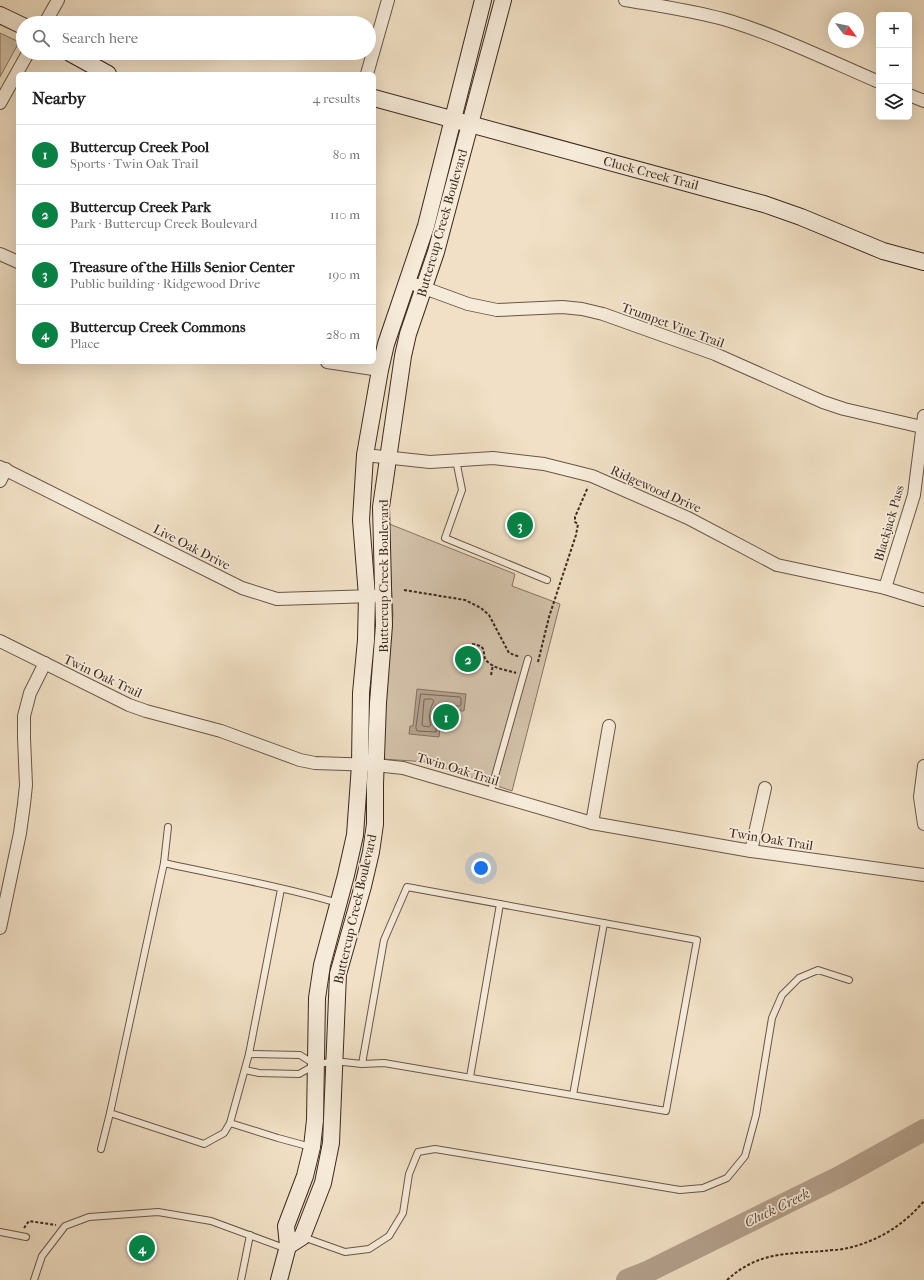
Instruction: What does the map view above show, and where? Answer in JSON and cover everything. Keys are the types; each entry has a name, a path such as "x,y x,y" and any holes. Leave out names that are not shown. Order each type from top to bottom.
{"street":[{"path":"49,16 58,0"},
{"path":"376,42 388,0"},
{"name":"Buttercup Creek Boulevard","path":"302,1236 323,1183 331,1143 338,974 363,886 371,852 375,824 361,693 366,640 367,596 361,520 365,455 380,370 395,317 426,226 483,0"},
{"name":"Buttercup Creek Boulevard","path":"279,1280 287,1248 286,1226 305,1176 312,1147 315,1120 317,998 322,965 355,835 378,702 384,625 381,507 403,356 408,334 436,252 503,0"},
{"path":"626,0 729,21 757,31 876,81"},
{"path":"0,15 16,23"},
{"path":"17,72 24,60"},
{"path":"83,60 104,72"},
{"path":"368,72 371,60"},
{"path":"0,103 16,74"},
{"path":"912,96 924,101"},
{"name":"Cluck Creek Trail","path":"376,99 764,204 801,217 883,251 924,262"},
{"path":"0,254 16,261"},
{"name":"Trumpet Vine Trail","path":"408,282 475,306 497,310 562,307 582,309 603,314 715,354 823,402 844,409 923,421"},
{"path":"340,364 380,370"},
{"name":"Blackjack Pass","path":"885,588 914,495 923,421"},
{"name":"Ridgewood Drive","path":"365,455 430,462 493,458 544,464 592,476 688,518 777,565 885,588 924,600"},
{"path":"0,481 3,468"},
{"name":"Live Oak Drive","path":"3,468 242,588 256,593 277,599 384,596"},
{"name":"Twin Oak Trail","path":"0,641 129,706 221,730 300,760 315,763 403,768 592,823 751,851 924,875"},
{"path":"0,928 20,833 24,804 26,785 24,716 30,693 45,663"},
{"path":"592,823 609,726"},
{"path":"924,766 920,797 924,824"},
{"path":"751,851 765,788"},
{"path":"287,1248 302,1236"}],"lane":[{"path":"456,460 462,490 445,538 546,580"},
{"path":"490,794 528,659"},
{"path":"101,1150 164,863 168,827"},
{"path":"164,863 318,897 338,903"},
{"path":"245,1070 259,1073 299,1074 315,1065 334,1061 362,1064 384,1063 666,1111 697,940 407,887 384,940 362,1064"},
{"path":"110,1113 204,1144 224,1133 230,1123 249,1054 281,889"},
{"path":"470,1078 500,904"},
{"path":"572,1095 604,923"},
{"path":"302,1236 345,1252 369,1249 389,1236 403,1213 410,1174 418,1152 435,1149 680,1190 703,1188 727,1178 745,1156 756,1115 772,1018 782,995 799,978 818,970 849,980"},
{"path":"249,1054 300,1055 315,1065"},
{"path":"230,1123 312,1147"},
{"path":"34,1280 42,1256 65,1226 89,1217 158,1212 211,1221 287,1248"},
{"path":"0,1232 26,1237"},
{"path":"241,1280 250,1235"}],"path":[{"path":"538,662 549,617 576,536 578,524 575,522 575,517 592,476"},
{"path":"404,590 465,600 481,608 488,615 511,654"},
{"path":"472,644 482,646 486,661 506,670"},
{"path":"491,675 493,665"},
{"path":"727,1280 748,1265 768,1257 787,1253 847,1249 873,1239 895,1228 913,1214 924,1201"},
{"path":"18,1236 30,1221 65,1226"}],"shaded area":[{"path":"0,33 16,41 16,48 0,77"},
{"path":"387,523 515,574 512,586 560,604 512,791 427,762 383,759 387,677 393,614"}],"water":[{"path":"417,689 466,694 464,711 440,709 438,720 441,720 439,737 409,734 410,726 413,726"}],"waterway":[{"name":"Cluck Creek","path":"627,1280 647,1272 841,1176 924,1130"}],"place":[{"name":"Treasure of the Hills Senior Center","path":"520,525"},
{"name":"Buttercup Creek Park","path":"468,659"},
{"name":"Buttercup Creek Pool","path":"446,717"},
{"name":"Buttercup Creek Commons","path":"142,1248"}]}
